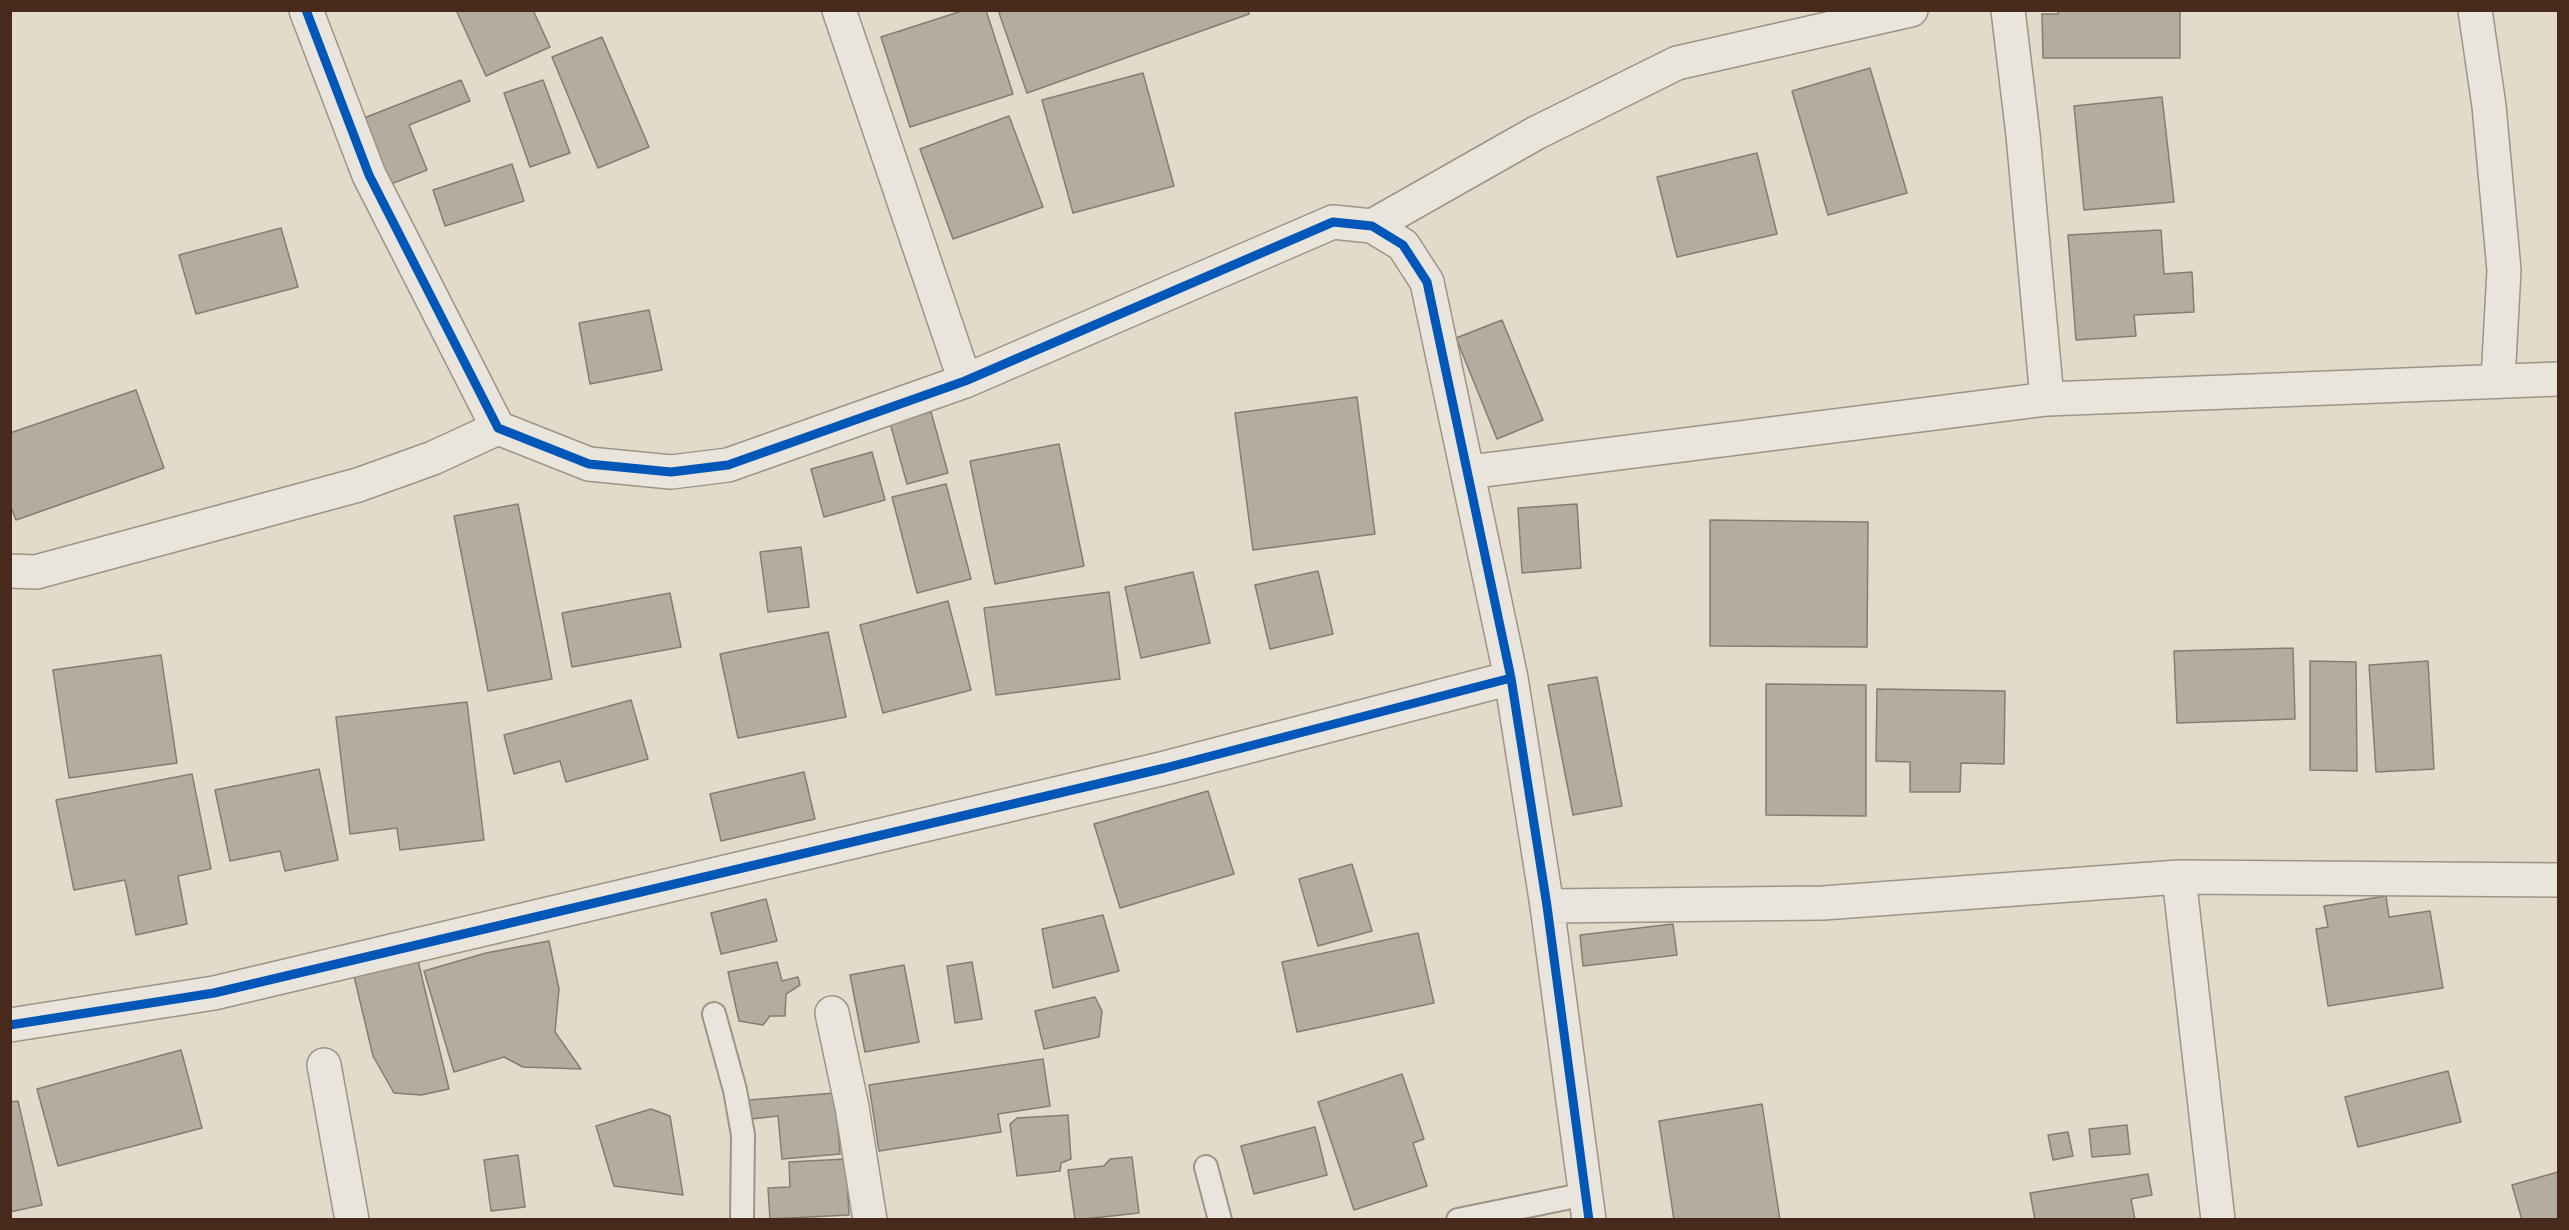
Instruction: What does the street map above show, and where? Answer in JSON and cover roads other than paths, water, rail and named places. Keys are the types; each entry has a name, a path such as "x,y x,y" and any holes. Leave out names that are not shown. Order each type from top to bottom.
{"street":[{"path":"306,10 369,175 498,428 589,464 671,472 728,465 965,381 1333,222 1372,226 1404,245 1427,282 1511,678 1547,906 1588,1207"},
{"path":"839,10 965,381"},
{"path":"1372,226 1536,133 1677,63 1911,10"},
{"path":"2008,10 2024,135 2047,399"},
{"path":"2475,10 2490,117 2504,270 2498,380"},
{"path":"1469,472 2047,399 2559,379"},
{"path":"10,571 36,572 358,485 434,458 498,428"},
{"path":"10,1025 214,993 1165,768 1511,678"},
{"path":"1547,906 1823,903 2179,877 2559,880"},
{"path":"2179,877 2218,1220"},
{"path":"832,1013 852,1107 870,1220"},
{"path":"324,1065 352,1220"}],"lane":[{"path":"714,1014 735,1090 743,1135 742,1220"},
{"path":"1206,1167 1220,1220"},
{"path":"1458,1220 1588,1207"}]}
